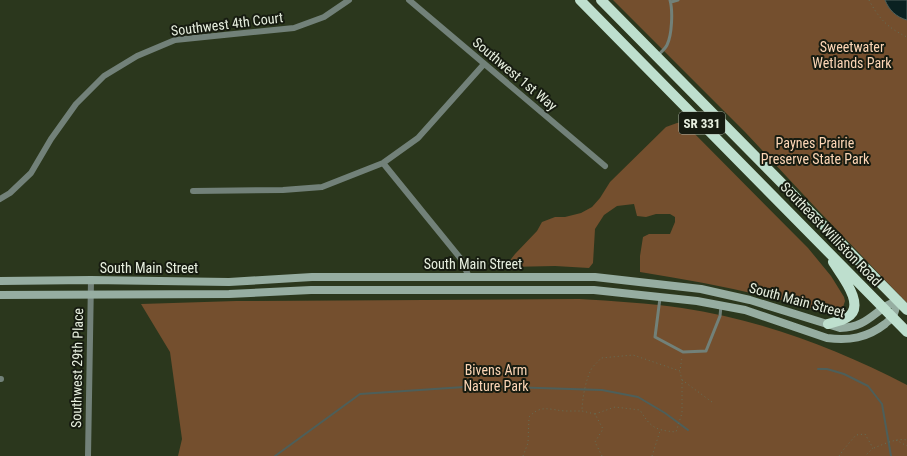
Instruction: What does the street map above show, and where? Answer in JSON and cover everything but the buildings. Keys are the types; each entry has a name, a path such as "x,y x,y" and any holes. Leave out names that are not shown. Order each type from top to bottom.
{"highway":[{"name":"Southeast Williston Road","path":"580,0 893,318"},
{"name":"Southeast Williston Road","path":"601,0 898,300"},
{"path":"647,68 657,57"},
{"path":"824,247 851,291 855,301 851,314 846,318 828,324"},
{"name":"SR 331","path":"898,300 907,310"},
{"name":"SR 331","path":"893,318 907,332"}],"main road":[{"name":"South Main Street","path":"0,281 90,280 230,282 312,277 596,276 701,289 750,300 840,328 850,327 868,320 883,308 898,300"},
{"path":"468,277 469,290"},
{"path":"616,279 616,291"},
{"name":"South Main Street","path":"0,295 229,294 311,290 616,291 697,301 745,310 826,338 840,340 854,339 864,336 893,318"},
{"path":"715,292 721,306"},
{"path":"893,318 898,300"}],"street":[{"name":"Southwest 4th Court","path":"0,198 10,193 31,172 51,139 76,104 104,76 137,56 175,40 294,28 324,16 349,0"},
{"name":"Southwest 1st Way","path":"409,0 605,166"},
{"path":"193,191 283,190 322,187 383,163 418,138 484,64"},
{"path":"383,163 461,259 468,277"},
{"name":"Southwest 29th Place","path":"88,456 90,280"}],"lane":[{"path":"657,57 667,45 669,39 672,13 670,1 678,0"},
{"path":"660,296 655,337 683,352 706,351 720,316 721,306"}],"path":[{"path":"869,0 881,20 894,30 907,37"},
{"path":"523,456 528,443 529,417 534,411 548,408 564,411 582,411 595,414 615,406 640,410 649,424 660,430 676,432 682,413 682,380 680,371 683,352"},
{"path":"582,411 582,402 589,374 601,358 633,355 680,371"},
{"path":"682,380 712,402"},
{"path":"595,414 603,429 595,442 602,456"},
{"path":"652,456 660,430"},
{"path":"840,456 856,435 866,434 873,448"},
{"path":"865,456 873,448 896,440 907,440"},
{"path":"896,440 907,446"}],"green space":[{"path":"613,0 907,0 907,303 745,132"},
{"path":"683,122 808,248 831,276 844,297 845,301 842,310 835,314 829,313 782,300 688,280 640,272 640,256 643,237 649,234 670,234 675,222 675,217 670,214 656,214 646,217 637,216 634,204 617,206 604,215 595,229 593,263 589,268 555,266 505,267 537,231 542,222 555,217 565,217 581,213 592,207 600,198 610,182 666,127"},
{"name":"Bivens Arm Nature Park","path":"579,299 669,306 711,313 798,337 853,359 907,385 907,456 178,456 182,439 170,352 141,304 236,301"}],"water":[{"path":"885,0 907,0 907,20 893,13"}],"waterway":[{"path":"818,369 827,369 844,374 868,386 882,404 891,456"},
{"path":"275,456 360,394 479,386 602,390 638,397 665,413 688,430"}],"park label":[{"name":"Sweetwater Wetlands Park","path":"852,56"},
{"name":"Paynes Prairie Preserve State Park","path":"815,152"}]}
